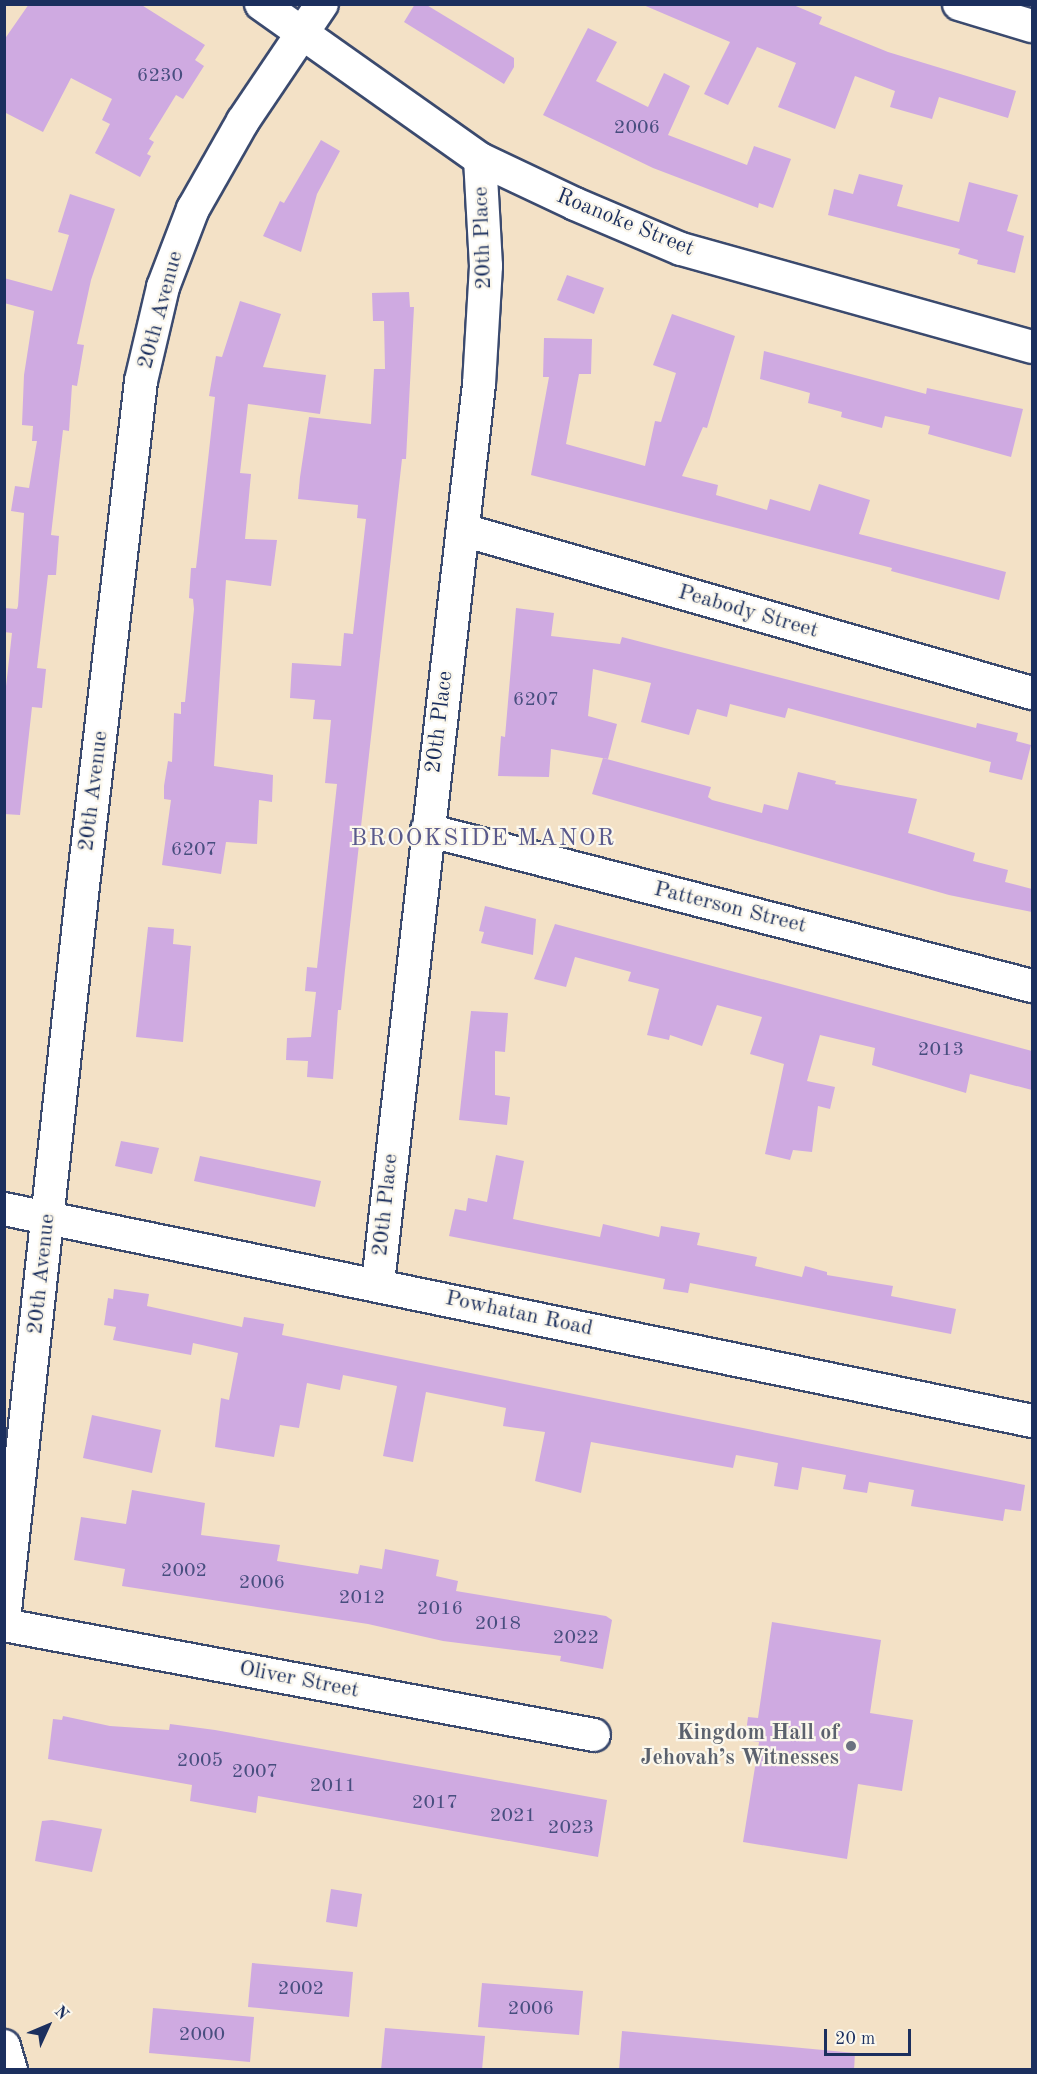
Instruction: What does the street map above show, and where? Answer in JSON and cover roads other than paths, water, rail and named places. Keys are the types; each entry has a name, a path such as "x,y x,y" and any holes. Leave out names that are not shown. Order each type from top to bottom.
{"street":[{"name":"Roanoke Street","path":"261,4 480,159 681,249 1032,347"},
{"name":"20th Avenue","path":"4,1620 141,381 163,287 193,208 218,160 300,33 322,4"},
{"path":"959,4 1032,26"},
{"name":"20th Place","path":"378,1283 427,830 479,384 486,266 480,159"},
{"name":"Peabody Street","path":"463,530 1032,693"},
{"name":"Patterson Street","path":"427,830 1032,987"},
{"name":"Powhatan Road","path":"4,1209 378,1283 1032,1421"},
{"name":"Oliver Street","path":"4,1625 594,1735"},
{"path":"4,2046 11,2070"}],"place":[{"name":"Kingdom Hall of Jehovah’s Witnesses","path":"851,1746"}],"district":[{"name":"BROOKSIDE MANOR","path":"483,840"}]}
